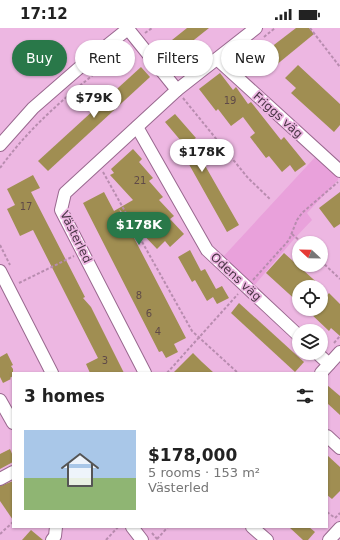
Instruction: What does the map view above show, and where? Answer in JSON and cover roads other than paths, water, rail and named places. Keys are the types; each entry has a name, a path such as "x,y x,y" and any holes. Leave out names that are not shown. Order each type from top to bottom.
{"street":[{"path":"0,145 33,108 128,28 177,90"},
{"name":"Västerled","path":"144,372 61,210 65,193 177,90 256,28"},
{"name":"Friggs väg","path":"217,59 340,171"},
{"name":"Odens väg","path":"137,127 207,250 292,329"},
{"path":"0,271 51,372"},
{"path":"325,368 340,352"},
{"path":"0,400 12,421"},
{"path":"328,437 340,448"},
{"path":"0,479 12,473"},
{"path":"329,540 337,523"},
{"path":"52,540 55,536 56,528"},
{"path":"133,528 142,540"},
{"path":"253,528 266,540"}]}
